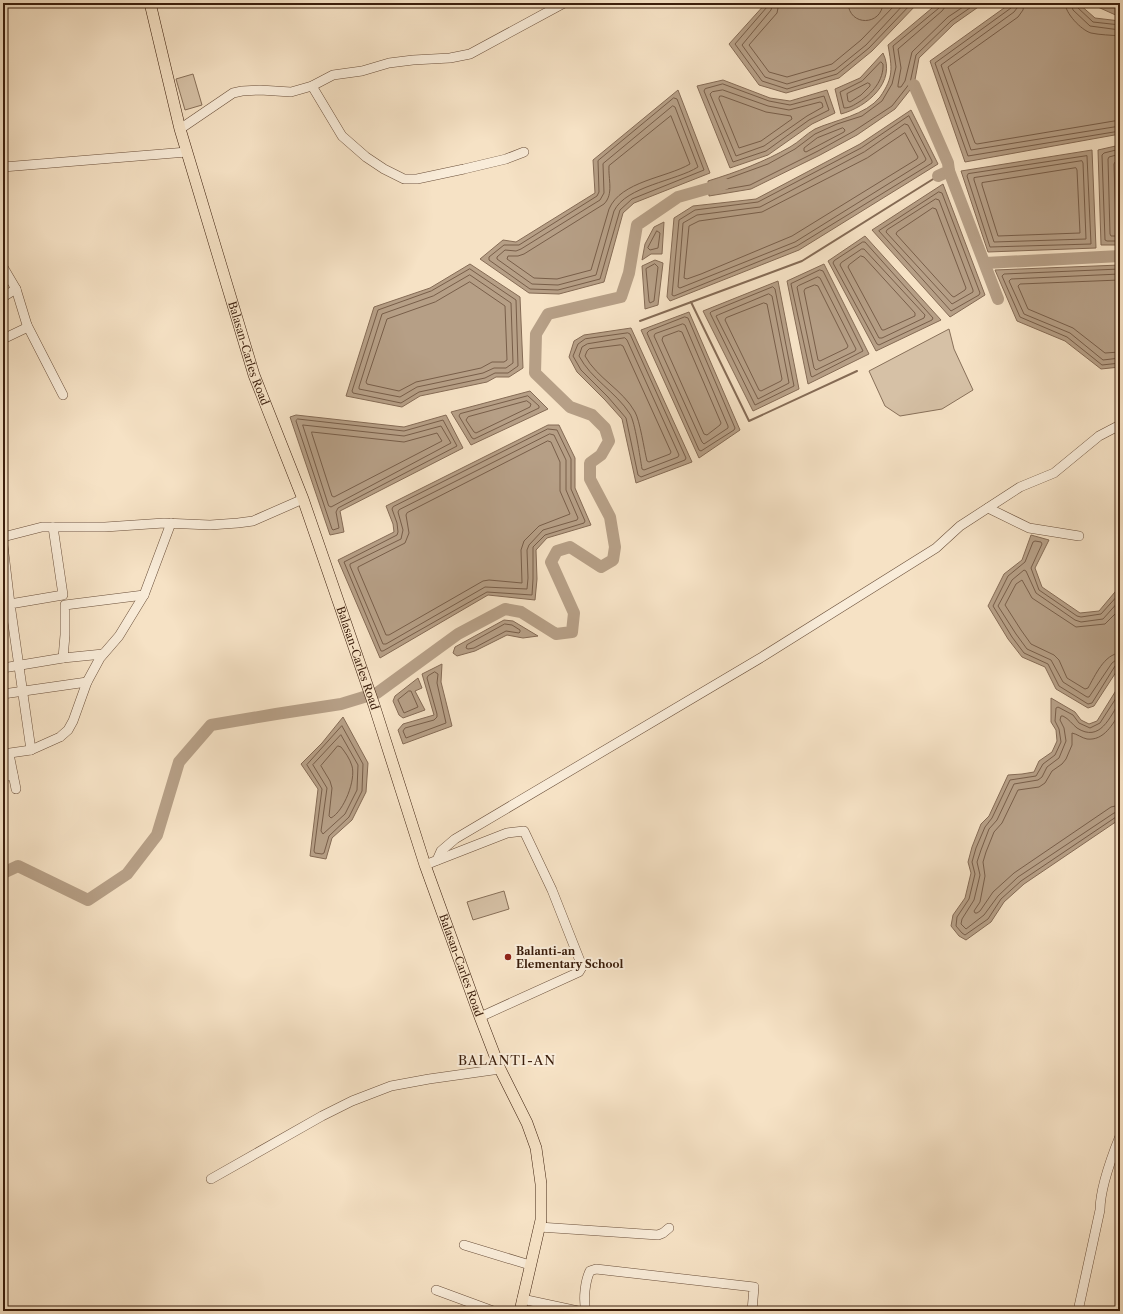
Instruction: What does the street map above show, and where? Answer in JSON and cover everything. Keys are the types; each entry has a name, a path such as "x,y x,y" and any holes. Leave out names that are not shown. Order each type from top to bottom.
{"main road":[{"name":"Balasan-Carles Road","path":"150,3 180,129 254,376 303,499 374,705 425,865 480,1017 500,1070 527,1123 536,1148 542,1184 540,1220 520,1311"}],"street":[{"path":"180,129 233,93 260,90 291,92 312,86 333,75 362,71 389,63 450,58 470,54 564,3"},
{"path":"312,86 342,136 366,157 384,169 404,179 417,179 456,171 506,159 524,152"},
{"path":"3,167 187,152"},
{"path":"3,267 16,289 27,325 63,395"},
{"path":"3,297 16,289"},
{"path":"3,339 26,328 27,325"},
{"path":"437,860 441,851 455,839 762,657 936,548 960,526 1020,487 1054,473 1099,436 1120,425"},
{"path":"3,536 42,527 105,527 171,523 210,525 253,521 303,499"},
{"path":"988,508 1029,528 1078,536"},
{"path":"16,789 6,754 31,750 60,737 68,730 73,721 87,682 100,658 119,636 144,595 171,523"},
{"path":"53,527 65,605 63,658"},
{"path":"3,544 6,604 18,665 31,750"},
{"path":"6,604 63,595"},
{"path":"65,605 144,595"},
{"path":"3,668 63,658 104,654"},
{"path":"3,694 87,682"},
{"path":"3,777 13,775"},
{"path":"425,865 507,833 524,831 552,890 582,967 579,972 480,1017"},
{"path":"211,1179 322,1116 352,1101 391,1086 429,1079 500,1070"},
{"path":"1078,1311 1100,1210 1100,1202 1113,1154 1120,1136"},
{"path":"539,1227 658,1235 669,1228"},
{"path":"464,1245 530,1265"},
{"path":"586,1311 584,1305 587,1276 590,1271 596,1268 754,1287 752,1311"},
{"path":"436,1290 493,1311"},
{"path":"522,1299 578,1311"}],"shaded area":[{"path":"193,74 202,105 185,110 176,79"},
{"path":"949,329 954,349 973,390 942,409 900,416 885,406 869,371"},
{"path":"504,891 509,909 473,920 467,902"}],"water":[{"path":"766,3 862,3 865,6 870,3 918,3 872,51 839,78 786,93 759,85 729,44"},
{"path":"938,3 984,3 954,24 919,58 914,85 895,109 857,135 751,189 709,196 708,181 760,162 793,145 815,129 859,113 874,103 885,90 890,78 891,66 888,45"},
{"path":"1011,3 1078,3 1095,18 1120,21 1120,134 965,162 930,61"},
{"path":"1089,3 1120,3 1120,17"},
{"path":"883,53 886,64 886,74 883,83 877,92 860,106 841,114 835,89 860,78"},
{"path":"723,80 770,98 790,101 827,90 835,113 812,124 768,155 730,168 697,86"},
{"path":"678,90 710,173 634,203 623,213 604,282 559,294 529,293 480,259 503,240 516,242 595,193 593,160"},
{"path":"911,110 938,164 799,250 670,301 667,297 674,218 693,206 756,199 860,144"},
{"path":"1120,145 1120,245 1101,245 1098,150"},
{"path":"1092,150 1096,248 988,252 961,171"},
{"path":"943,184 985,295 950,317 872,230"},
{"path":"664,222 662,254 651,254 642,260 645,244 654,227"},
{"path":"865,236 941,320 876,351 828,261"},
{"path":"655,260 663,263 658,305 645,309 642,266"},
{"path":"470,264 520,297 523,368 509,377 496,377 487,382 420,396 402,407 346,396 374,307 430,288"},
{"path":"824,264 869,354 808,384 787,281"},
{"path":"1120,265 1120,367 1101,369 1065,341 1017,321 995,270"},
{"path":"778,281 799,389 753,411 703,311"},
{"path":"689,312 740,430 699,458 641,330"},
{"path":"631,328 692,462 636,483 622,419 577,372 569,357 574,341 584,335"},
{"path":"530,391 548,409 471,445 451,412"},
{"path":"296,415 404,427 446,415 463,448 340,511 344,532 330,535 290,417"},
{"path":"548,425 559,425 575,458 575,488 591,525 547,538 536,550 537,579 535,600 488,595 380,658 338,560 394,532 393,524 386,506"},
{"path":"1031,535 1049,540 1035,568 1042,587 1080,613 1099,611 1120,586 1120,666 1094,706 1088,708 1056,689 1045,667 1022,657 1008,639 988,606 1004,574 1022,560"},
{"path":"504,620 513,621 538,636 523,638 507,635 475,651 457,656 453,653 455,647"},
{"path":"442,664 441,682 452,726 403,744 398,730 403,724 434,715 422,674"},
{"path":"418,678 422,688 415,691 425,710 403,718 399,715 393,701 395,696"},
{"path":"1120,684 1120,819 1024,884 1004,902 991,922 966,940 959,936 951,926 953,915 965,898 971,873 968,862 981,824 989,816 1008,775 1034,772 1039,761 1052,752 1057,741 1056,730 1051,722 1051,698 1075,712 1081,720 1089,724 1097,721"},
{"path":"343,717 368,763 366,792 352,820 332,838 326,859 310,856 318,789 301,764 322,743"}],"waterway":[{"path":"914,85 948,163 949,171 938,176"},
{"path":"949,171 998,299"},
{"path":"640,321 802,261 938,176"},
{"path":"3,873 18,866 88,900 127,874 157,835 179,762 211,725 341,704 377,693 458,634 505,609 521,612 556,634 572,632 574,613 551,562 557,551 570,547 601,567 613,560 615,547 610,517 590,479 590,463 601,455 609,441 605,428 592,415 570,407 535,373 536,334 548,314 621,297 629,273 637,225 678,197 724,184"},
{"path":"985,263 1120,256"},
{"path":"691,302 749,421 857,371"}],"place":[{"name":"Balanti-an Elementary School","path":"508,957"}],"district":[{"name":"BALANTI-AN","path":"507,1060"}]}
